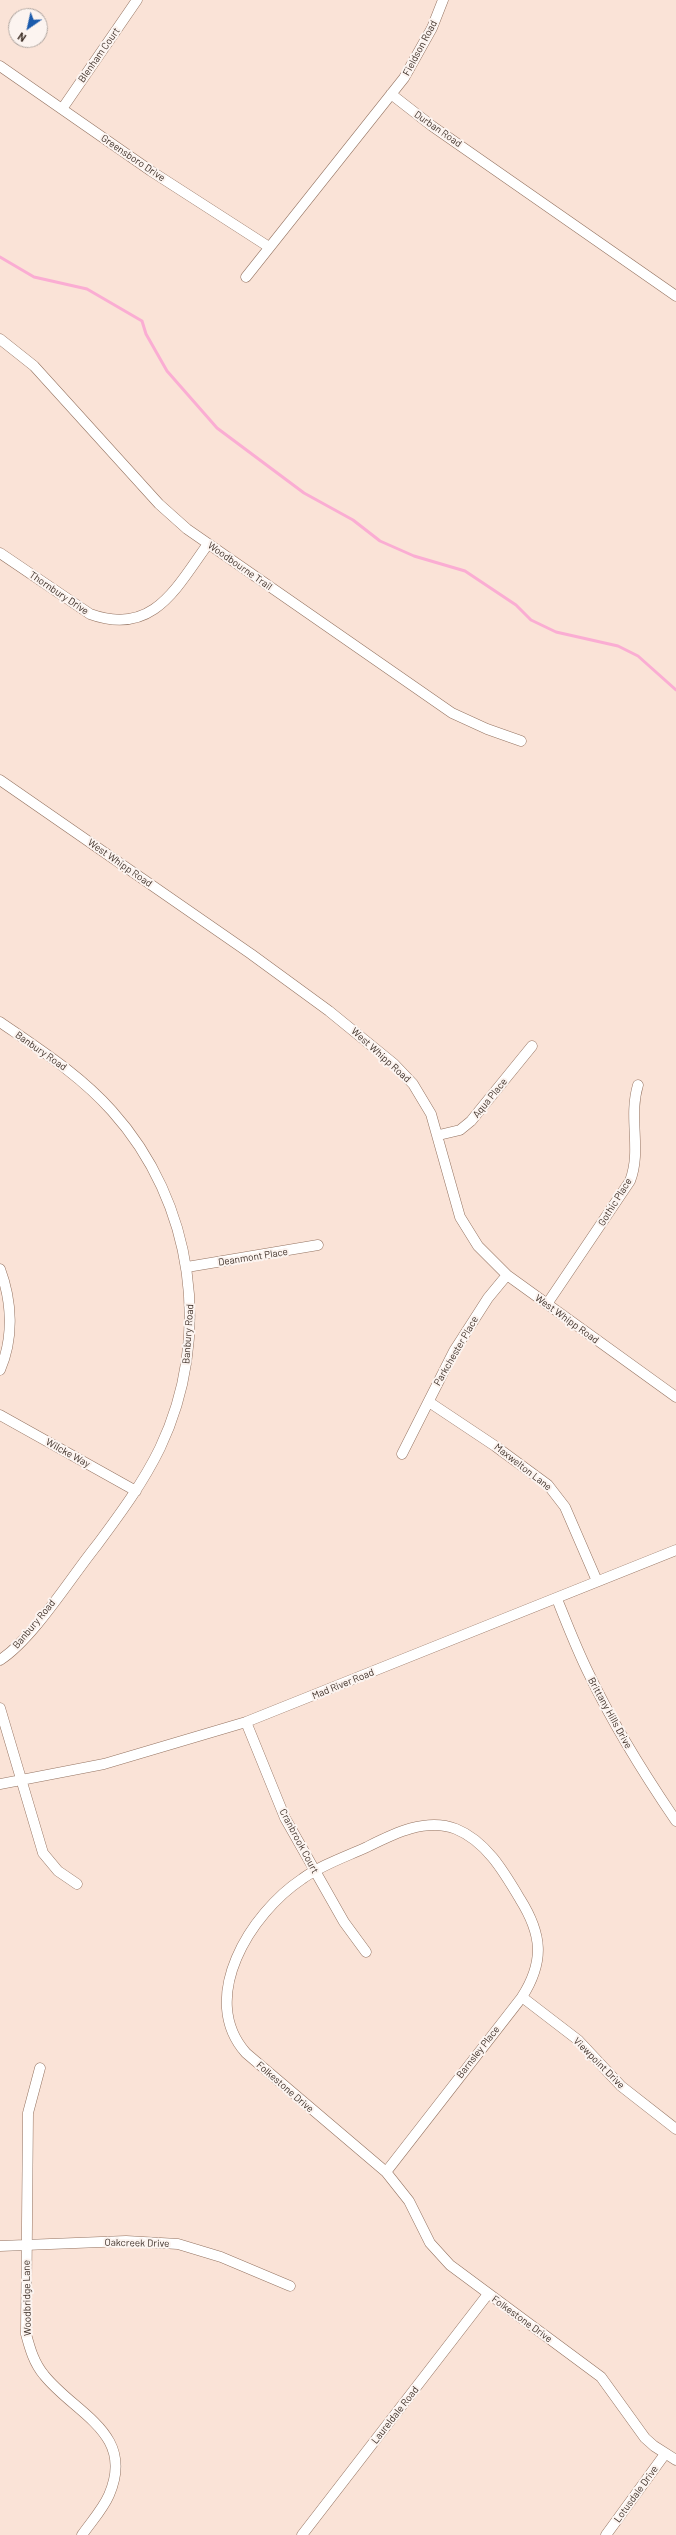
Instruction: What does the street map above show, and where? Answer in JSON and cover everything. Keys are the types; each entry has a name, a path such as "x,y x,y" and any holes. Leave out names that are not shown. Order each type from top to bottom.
{"street":[{"name":"Blenham Court","path":"62,109 137,0"},
{"name":"Fieldson Road","path":"391,94 416,58 443,0"},
{"name":"Greensboro Drive","path":"0,66 269,248"},
{"path":"246,277 391,94"},
{"name":"Durban Road","path":"391,94 432,126 676,296"},
{"name":"Woodbourne Trail","path":"0,339 15,349 34,366 159,504 208,544 452,713 487,729 521,741"},
{"name":"Thornbury Drive","path":"0,553 90,614 100,618 130,620 149,614 163,603 208,544"},
{"name":"West Whipp Road","path":"0,780 251,954 360,1035 394,1064 413,1084 431,1114 439,1135 460,1217 478,1246 507,1275 676,1397"},
{"name":"Banbury Road","path":"0,1022 81,1080 123,1124 158,1177 177,1228 187,1267 191,1316 190,1342 180,1395 161,1446 136,1491 33,1628 16,1647 0,1660"},
{"name":"Aqua Place","path":"439,1135 460,1130 471,1121 532,1046"},
{"name":"Gothic Place","path":"547,1304 630,1181 635,1160 632,1112 638,1085"},
{"name":"Deanmont Place","path":"187,1267 318,1245"},
{"path":"0,1269 10,1310 7,1348 0,1370"},
{"name":"Parkchester Place","path":"402,1454 454,1351 498,1284 507,1275"},
{"name":"Maxwelton Lane","path":"429,1402 495,1446 548,1485 565,1507 597,1581"},
{"name":"Wilcke Way","path":"0,1415 136,1491"},
{"name":"Mad River Road","path":"0,1784 22,1781 104,1764 246,1722 557,1599 597,1581 676,1550"},
{"name":"Brittany Hills Drive","path":"557,1599 589,1674 608,1711 645,1775 676,1821"},
{"path":"0,1708 43,1854 58,1871 77,1884"},
{"name":"Cranbrook Court","path":"246,1722 285,1818 344,1922 366,1952"},
{"name":"Folkestone Drive","path":"533,1922 492,1857 469,1834 454,1828 422,1825 375,1843 315,1871 280,1896 265,1911 243,1945 230,1981 227,2019 231,2032 246,2053 386,2172 409,2201 419,2222 438,2254 488,2294 601,2377 632,2422 654,2446 676,2460"},
{"name":"Barnsley Place","path":"386,2172 522,1997 532,1979 538,1956 538,1941 533,1922"},
{"name":"Viewpoint Drive","path":"522,1997 578,2040 621,2086 676,2129"},
{"name":"Woodbridge Lane","path":"40,2068 28,2113 26,2334 30,2350 45,2376 105,2433 116,2457 114,2482 109,2496 82,2535"},
{"name":"Oakcreek Drive","path":"0,2246 126,2241 178,2244 221,2257 290,2286"},
{"name":"Laureldale Road","path":"302,2535 488,2294"},
{"name":"Lotusdale Drive","path":"606,2535 665,2454"}],"waterway":[{"path":"0,257 34,277 87,289 142,321 146,334 167,371 217,428 304,493 353,520 380,541 414,556 465,571 516,605 531,620 556,632 618,646 638,656 676,690"}]}
